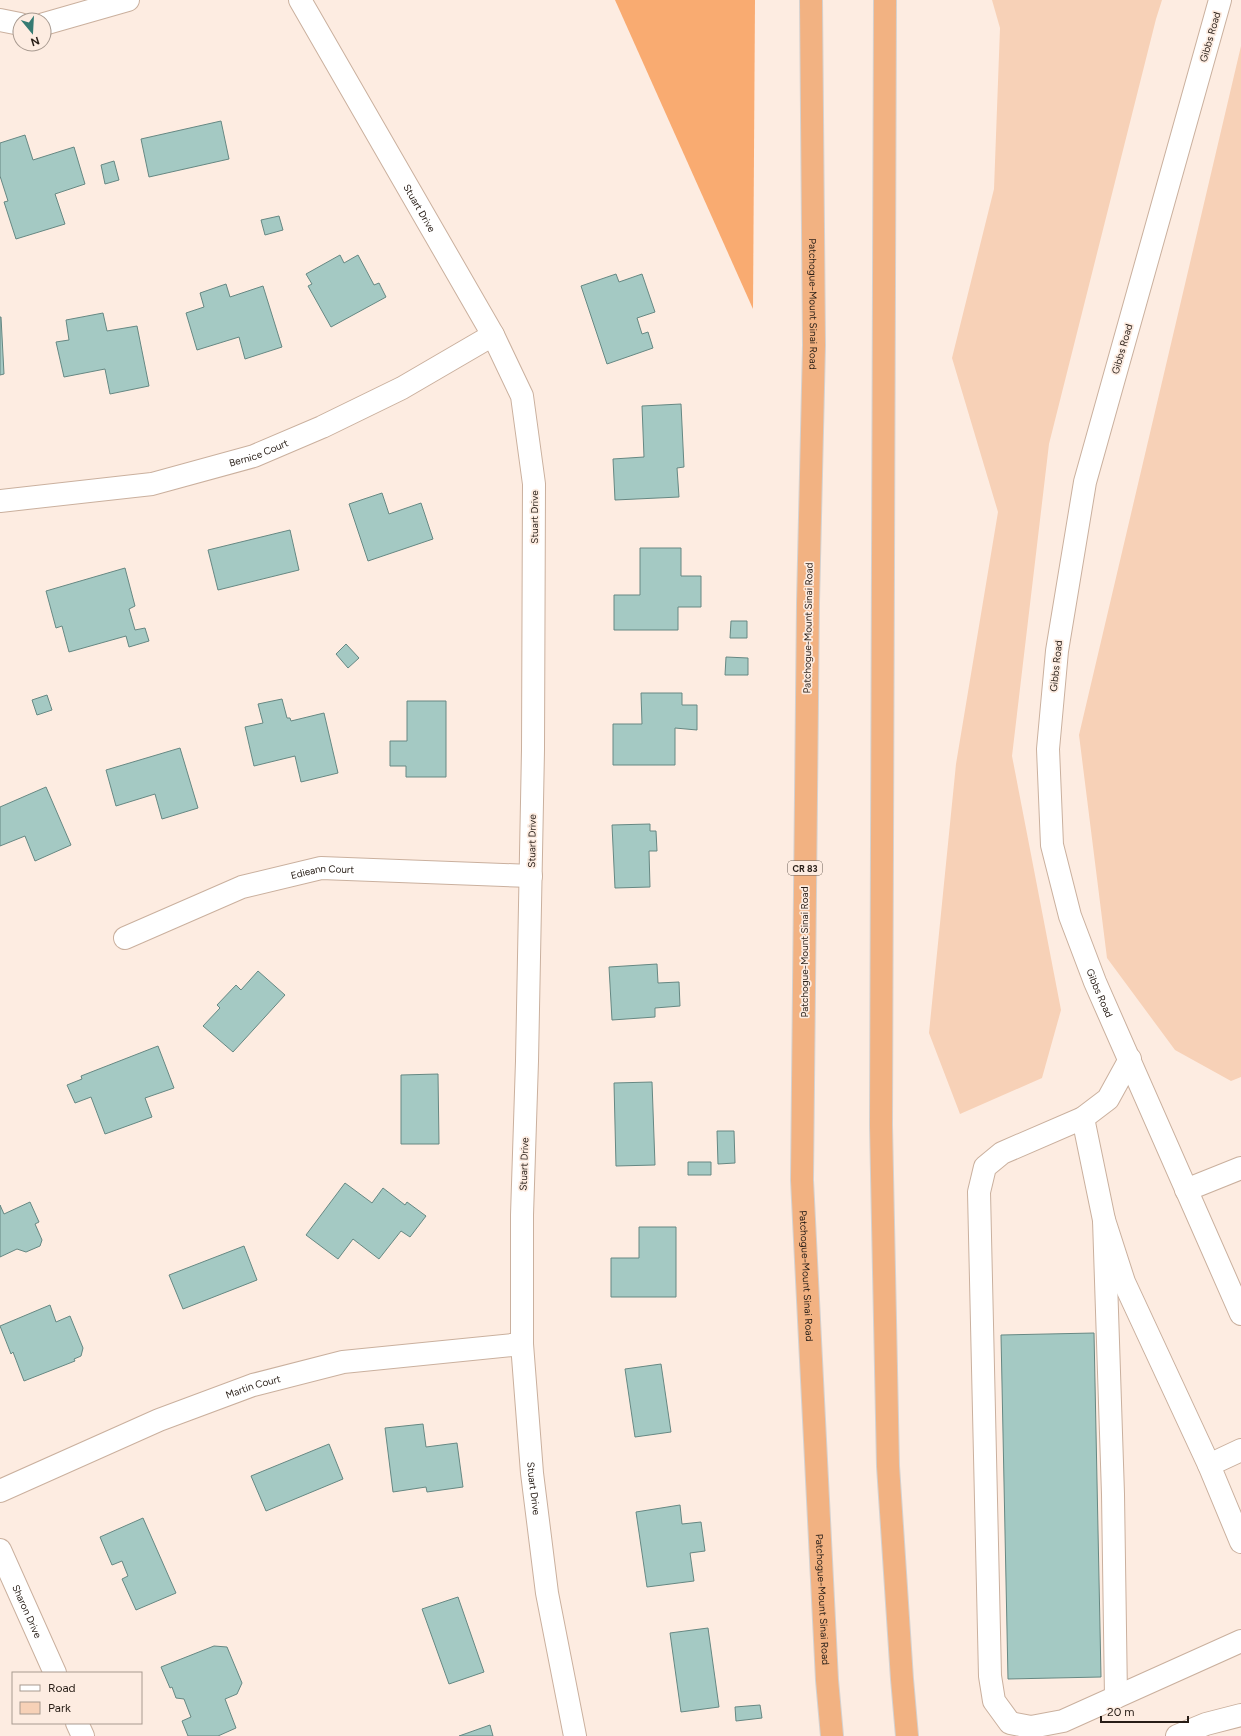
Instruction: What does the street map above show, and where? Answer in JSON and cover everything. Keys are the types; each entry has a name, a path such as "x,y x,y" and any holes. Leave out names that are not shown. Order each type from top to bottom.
{"highway":[{"name":"Patchogue-Mount Sinai Road","path":"811,0 814,345 808,604 802,1180 827,1680 832,1736"},
{"path":"885,0 881,1133 888,1466 907,1736"}],"street":[{"path":"52,22 128,0"},
{"name":"Stuart Drive","path":"300,0 493,334 522,396 534,484 531,876 528,1061 522,1215 522,1344 532,1473 547,1593 575,1736"},
{"name":"Gibbs Road","path":"1220,0 1085,482 1057,651 1048,749 1052,845 1070,916 1095,982 1241,1314"},
{"path":"0,20 12,22"},
{"name":"Bernice Court","path":"0,501 152,484 254,456 322,427 402,388 493,334"},
{"name":"Edieann Court","path":"125,938 242,887 321,868 531,876"},
{"path":"1130,1059 1108,1099 1083,1118 1002,1153 985,1167 979,1192 990,1676 994,1701 1010,1723 1031,1727 1063,1721 1241,1641"},
{"path":"1083,1118 1104,1220 1124,1282 1208,1465 1241,1542"},
{"path":"1186,1190 1241,1168"},
{"path":"1104,1220 1113,1494 1116,1697"},
{"name":"Martin Court","path":"0,1491 159,1420 253,1385 343,1362 522,1344"},
{"path":"1208,1465 1241,1450"},
{"name":"Sharon Drive","path":"0,1550 55,1672"},
{"path":"1177,1736 1206,1724 1241,1715"},
{"path":"77,1724 83,1736"}],"green space":[{"path":"992,0 1162,0 1049,444 1012,756 1061,1010 1042,1078 960,1114 929,1033 956,764 998,512 952,358 994,189 1000,28"},
{"path":"1241,46 1241,1077 1231,1081 1175,1050 1107,958 1079,735"}],"shaded area":[{"path":"615,0 755,0 753,309"}],"building":[{"path":"221,121 229,159 149,177 141,139"},
{"path":"25,135 33,160 74,147 85,184 55,194 65,224 16,239 4,202 8,201 0,176 0,143"},
{"path":"114,161 119,180 105,184 101,165"},
{"path":"279,216 283,230 265,235 261,220"},
{"path":"340,255 344,263 358,255 374,285 379,283 386,297 331,327 308,286 312,284 306,274"},
{"path":"616,274 619,282 642,274 655,312 637,318 642,334 648,332 653,348 607,364 581,286"},
{"path":"226,284 230,297 263,286 282,347 245,359 239,337 197,350 186,313 204,307 200,293"},
{"path":"103,313 107,331 137,326 149,386 110,394 105,369 64,377 56,342 69,340 66,320"},
{"path":"0,317 4,374 0,375"},
{"path":"681,404 684,467 677,468 679,497 615,500 613,459 644,457 642,406"},
{"path":"382,493 389,514 421,503 433,539 368,561 349,504"},
{"path":"290,530 299,570 218,590 208,550"},
{"path":"640,548 681,548 681,576 701,576 701,607 678,607 678,630 614,630 614,595 640,595"},
{"path":"125,568 135,606 129,609 135,630 145,628 149,641 129,647 126,636 69,652 62,626 56,628 46,591"},
{"path":"731,621 747,621 747,638 730,638"},
{"path":"346,644 359,658 348,668 336,654"},
{"path":"726,657 748,658 748,675 725,675"},
{"path":"641,693 682,693 682,705 697,705 697,730 675,728 675,765 613,765 613,724 642,724"},
{"path":"47,695 52,710 37,715 32,700"},
{"path":"282,699 287,718 290,718 291,721 324,713 338,773 301,782 295,756 254,766 245,727 263,723 258,704"},
{"path":"407,701 446,701 446,777 406,777 406,766 390,766 390,741 407,741"},
{"path":"180,748 198,808 162,819 155,794 116,806 106,770"},
{"path":"46,787 71,845 35,861 25,836 0,846 0,807"},
{"path":"650,824 650,831 656,831 657,851 649,851 650,887 615,888 612,825"},
{"path":"657,964 658,983 679,982 680,1006 655,1008 655,1017 612,1020 609,967"},
{"path":"258,971 285,995 233,1052 203,1026 220,1008 217,1005 236,985 241,990"},
{"path":"158,1046 174,1088 145,1098 152,1117 105,1134 91,1097 75,1103 67,1085 82,1079 81,1076"},
{"path":"438,1074 439,1144 401,1144 401,1075"},
{"path":"652,1082 655,1165 616,1166 614,1083"},
{"path":"717,1131 734,1131 735,1163 718,1164"},
{"path":"688,1162 711,1162 711,1175 688,1175"},
{"path":"345,1183 372,1203 383,1188 405,1205 407,1202 426,1216 410,1237 401,1231 379,1259 353,1239 338,1259 306,1235"},
{"path":"30,1202 39,1222 35,1224 42,1240 40,1246 26,1252 17,1249 0,1257 0,1205 4,1214"},
{"path":"639,1227 676,1227 676,1297 611,1297 611,1258 639,1258"},
{"path":"244,1246 257,1280 183,1309 169,1275"},
{"path":"50,1305 56,1322 70,1316 83,1348 81,1356 74,1359 75,1361 24,1381 13,1352 11,1354 0,1326"},
{"path":"1094,1333 1101,1677 1008,1679 1001,1335"},
{"path":"661,1364 671,1432 635,1437 625,1369"},
{"path":"423,1424 426,1447 457,1443 463,1487 427,1492 426,1487 393,1492 385,1428"},
{"path":"329,1444 343,1479 266,1511 251,1476"},
{"path":"680,1505 682,1524 701,1522 705,1551 690,1553 694,1581 647,1587 636,1512"},
{"path":"143,1518 176,1593 136,1610 122,1579 128,1576 122,1561 112,1565 100,1537"},
{"path":"458,1597 484,1672 449,1684 422,1609"},
{"path":"708,1628 719,1707 681,1712 670,1633"},
{"path":"214,1646 227,1647 242,1683 237,1694 225,1699 236,1728 218,1736 188,1736 182,1721 191,1717 184,1699 176,1698 161,1667"},
{"path":"760,1705 762,1718 736,1721 735,1707"},
{"path":"490,1725 493,1736 459,1736"}]}
